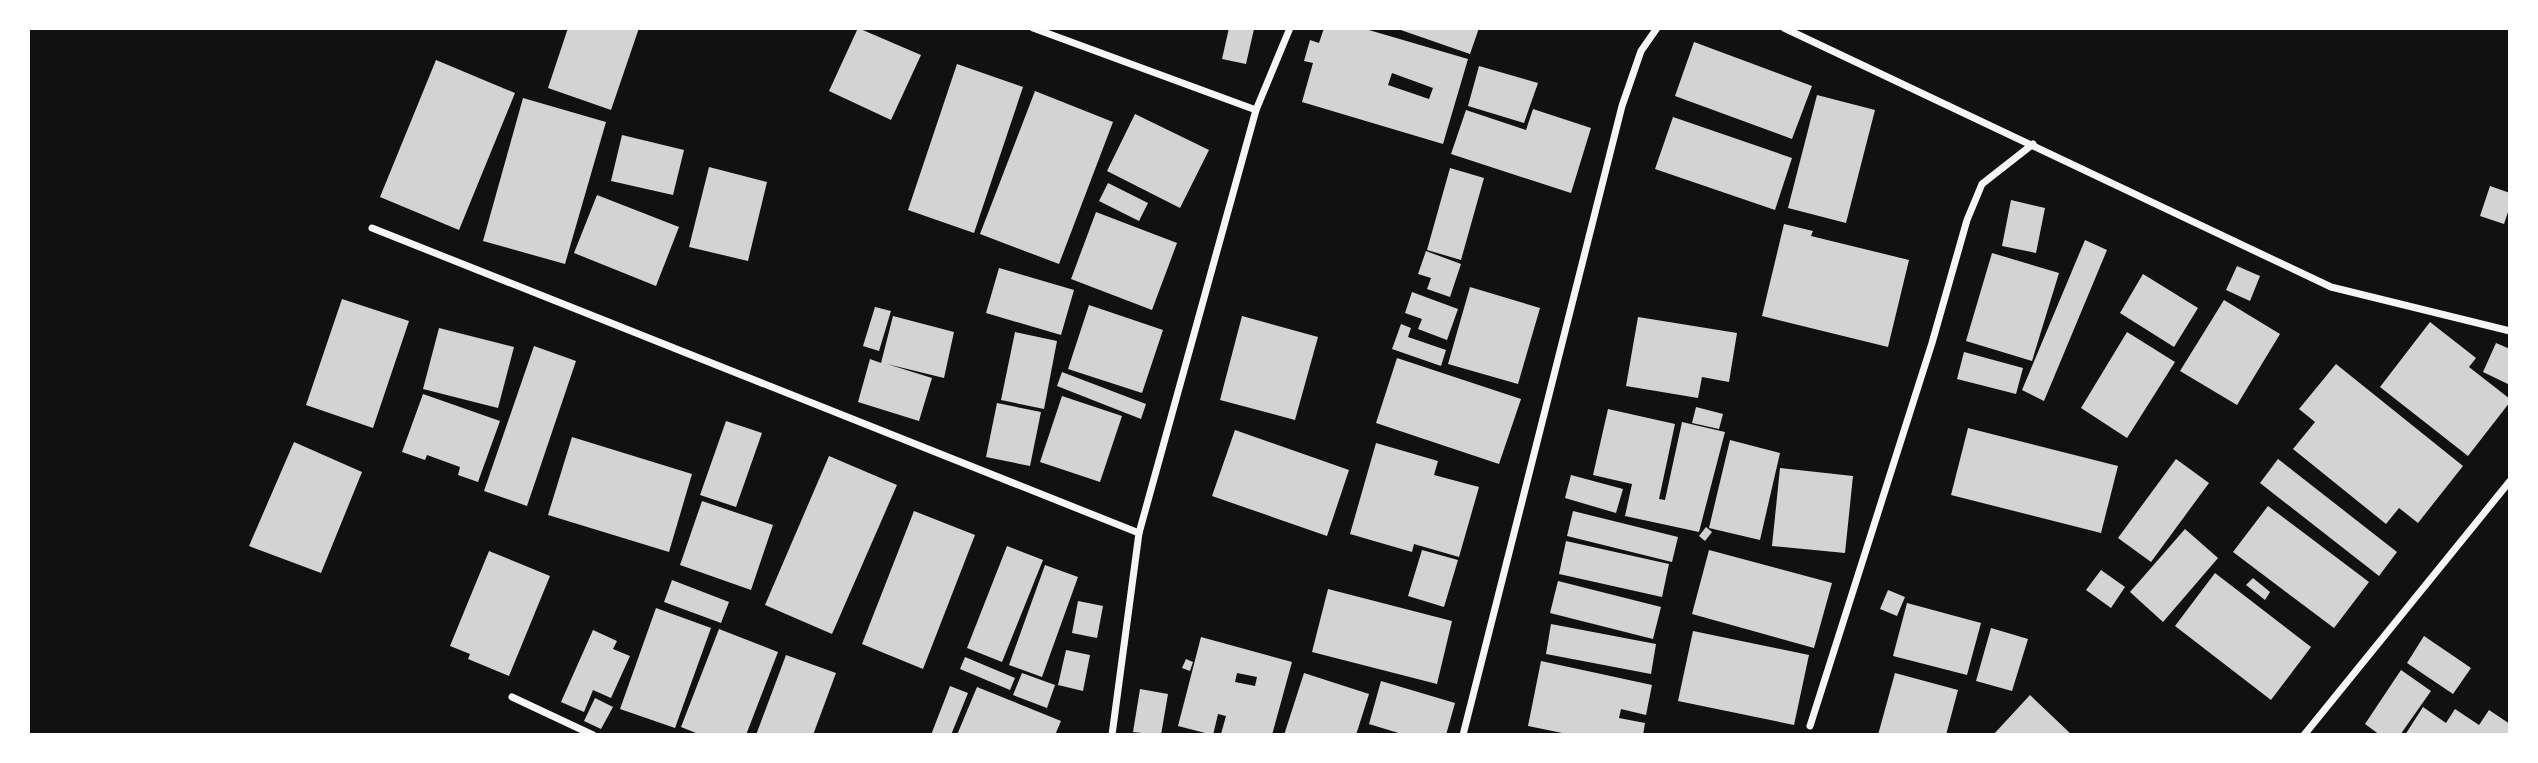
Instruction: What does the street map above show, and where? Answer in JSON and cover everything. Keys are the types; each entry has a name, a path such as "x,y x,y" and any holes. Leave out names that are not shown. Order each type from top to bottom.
{"street":[{"path":"1033,28 1256,110"},
{"path":"1112,735 1139,533 1256,110 1290,28"},
{"path":"1463,735 1622,106 1641,51 1657,28"},
{"path":"1784,28 2331,287 2510,331"},
{"path":"1810,726 1932,343 1967,220 1982,184 2033,144"},
{"path":"372,228 1139,533"},
{"path":"2304,735 2510,481"},
{"path":"512,697 593,735"}],"building":[{"path":"568,28 639,28 611,110 548,88"},
{"path":"858,28 921,55 891,120 829,91"},
{"path":"1229,28 1254,29 1246,64 1222,59"},
{"path":"1324,28 1362,28 1468,59 1443,144 1302,102 1313,63 1304,61 1310,40 1319,43","holes":["1392,73 1433,88 1429,99 1388,85"]},
{"path":"1395,28 1479,28 1470,54"},
{"path":"1694,42 1812,86 1792,139 1675,96"},
{"path":"436,60 515,93 459,230 380,197"},
{"path":"957,64 1023,87 974,233 908,210"},
{"path":"1479,66 1538,83 1524,123 1468,106"},
{"path":"1035,91 1113,122 1059,264 980,234"},
{"path":"1817,95 1875,110 1846,223 1788,208"},
{"path":"523,98 606,122 565,264 483,241"},
{"path":"1533,109 1591,128 1571,193 1451,154 1466,110 1526,130"},
{"path":"1135,114 1209,150 1180,208 1107,171"},
{"path":"1673,117 1792,158 1775,210 1655,169"},
{"path":"622,135 684,150 673,195 611,181"},
{"path":"709,167 767,182 748,261 689,247"},
{"path":"1450,168 1484,178 1461,260 1427,250"},
{"path":"1108,183 1148,203 1139,221 1099,201"},
{"path":"2490,186 2510,193 2510,206 2504,224 2480,216"},
{"path":"597,195 679,227 656,286 574,253"},
{"path":"2011,200 2045,208 2036,253 2002,246"},
{"path":"1096,212 1177,243 1152,310 1071,279"},
{"path":"1784,224 1813,231 1811,236 1909,260 1888,347 1762,316"},
{"path":"2085,240 2107,250 2044,401 2022,390"},
{"path":"1426,251 1461,264 1450,297 1427,289 1431,278 1418,274"},
{"path":"1992,253 2059,273 2032,361 1966,341"},
{"path":"2237,266 2260,276 2250,301 2226,290"},
{"path":"999,268 1074,290 1061,335 986,313"},
{"path":"2143,274 2198,308 2174,347 2120,313"},
{"path":"1470,287 1540,308 1518,384 1448,364"},
{"path":"1412,292 1458,309 1447,340 1418,329 1422,319 1405,313"},
{"path":"342,299 409,321 373,428 306,405"},
{"path":"2224,300 2280,334 2237,405 2180,371"},
{"path":"1089,305 1163,330 1142,393 1068,369"},
{"path":"875,307 891,311 879,351 863,346"},
{"path":"893,316 954,332 944,378 887,364 932,378 919,421 858,402 870,359 881,363"},
{"path":"1242,316 1318,337 1295,420 1220,400"},
{"path":"1638,317 1737,333 1729,382 1702,377 1698,398 1626,386"},
{"path":"2430,322 2476,358 2469,367 2510,399 2468,456 2380,387"},
{"path":"1401,324 1411,328 1408,337 1446,350 1441,366 1392,349"},
{"path":"439,328 514,347 498,408 423,389"},
{"path":"1015,332 1057,341 1044,409 1001,400"},
{"path":"2127,332 2175,362 2127,438 2081,408"},
{"path":"2496,343 2510,349 2510,385 2483,372"},
{"path":"534,346 576,361 527,506 484,491"},
{"path":"1964,352 2023,368 2016,394 1957,379"},
{"path":"1397,358 1521,399 1499,464 1376,423"},
{"path":"2336,364 2463,466 2418,523 2399,508 2386,524 2293,449 2315,422 2299,409"},
{"path":"1062,372 1146,404 1141,419 1057,386"},
{"path":"423,394 500,421 478,482 458,475 460,467 427,455 425,460 402,452"},
{"path":"1062,396 1122,416 1100,482 1040,462"},
{"path":"997,403 1041,412 1030,466 986,457"},
{"path":"1696,407 1723,414 1719,429 1692,423"},
{"path":"1608,409 1675,424 1659,499 1665,500 1682,422 1725,432 1699,532 1625,516 1632,484 1593,475"},
{"path":"726,421 762,433 736,507 700,495"},
{"path":"1968,428 2118,466 2101,533 1951,495"},
{"path":"1235,430 1349,470 1327,536 1212,496"},
{"path":"572,437 692,474 669,552 548,515"},
{"path":"1730,440 1780,453 1760,540 1709,528"},
{"path":"294,442 362,472 321,573 249,546"},
{"path":"1376,443 1438,461 1434,475 1479,487 1459,557 1414,544 1412,552 1350,534"},
{"path":"829,456 897,485 832,634 765,605"},
{"path":"2176,459 2209,483 2151,562 2118,538"},
{"path":"2278,459 2397,552 2379,576 2260,483"},
{"path":"1780,468 1853,476 1845,553 1772,546"},
{"path":"1571,475 1623,489 1616,513 1565,498"},
{"path":"702,501 773,525 751,590 680,565"},
{"path":"2268,506 2369,582 2334,628 2233,552"},
{"path":"914,511 975,535 923,669 862,644"},
{"path":"1573,511 1678,537 1672,562 1567,536"},
{"path":"1706,527 1712,532 1705,541 1699,536"},
{"path":"2185,529 2218,558 2163,622 2130,592"},
{"path":"1566,541 1669,564 1662,597 1559,574"},
{"path":"1007,546 1043,560 1002,662 967,648"},
{"path":"1422,550 1458,560 1444,607 1408,596"},
{"path":"1709,550 1832,583 1814,648 1692,614"},
{"path":"489,551 550,576 509,676 468,659 470,654 450,646"},
{"path":"1045,565 1078,577 1042,677 1009,665"},
{"path":"2101,570 2125,587 2111,608 2086,590"},
{"path":"2215,573 2311,647 2271,700 2175,626"},
{"path":"2253,578 2270,592 2265,600 2246,585"},
{"path":"672,580 729,602 721,623 664,602"},
{"path":"1558,581 1661,607 1653,639 1550,613"},
{"path":"1328,589 1452,621 1437,684 1312,652"},
{"path":"1888,590 1905,597 1897,616 1880,609"},
{"path":"1078,601 1103,606 1097,638 1072,633"},
{"path":"1907,603 1981,623 1967,675 1893,656"},
{"path":"656,608 711,628 675,728 620,709"},
{"path":"1551,624 1656,644 1651,674 1546,654"},
{"path":"1991,628 2028,639 2012,691 1976,681"},
{"path":"719,629 778,652 746,735 701,735 681,727"},
{"path":"593,630 617,641 613,649 630,656 611,698 593,690 584,712 561,702"},
{"path":"1693,631 1809,655 1794,725 1678,701"},
{"path":"2424,636 2471,668 2453,694 2407,663"},
{"path":"1201,637 1292,662 1272,735 1221,734 1226,716 1218,714 1213,735 1178,726","holes":["1237,673 1257,677 1255,686 1235,682"]},
{"path":"1066,650 1090,655 1083,691 1058,685"},
{"path":"786,655 836,673 813,735 756,735"},
{"path":"965,657 1015,678 1010,690 960,669"},
{"path":"1186,659 1193,662 1190,671 1182,668"},
{"path":"1541,661 1652,685 1646,715 1621,709 1619,718 1645,723 1643,735 1572,735 1528,726"},
{"path":"2401,670 2431,691 2400,735 2380,735 2365,724"},
{"path":"1022,673 1055,685 1047,708 1013,695"},
{"path":"1304,673 1369,694 1356,735 1284,735"},
{"path":"1895,673 1958,690 1946,735 1878,735"},
{"path":"1381,681 1455,703 1446,735 1405,735 1369,724"},
{"path":"950,686 968,693 951,735 931,735"},
{"path":"977,687 1061,721 1055,735 957,735"},
{"path":"1140,689 1168,694 1161,735 1133,732"},
{"path":"2030,695 2072,735 1993,735"},
{"path":"595,698 613,707 601,729 584,721"},
{"path":"2423,707 2446,723 2455,709 2479,725 2489,710 2510,724 2510,735 2405,735"}]}
